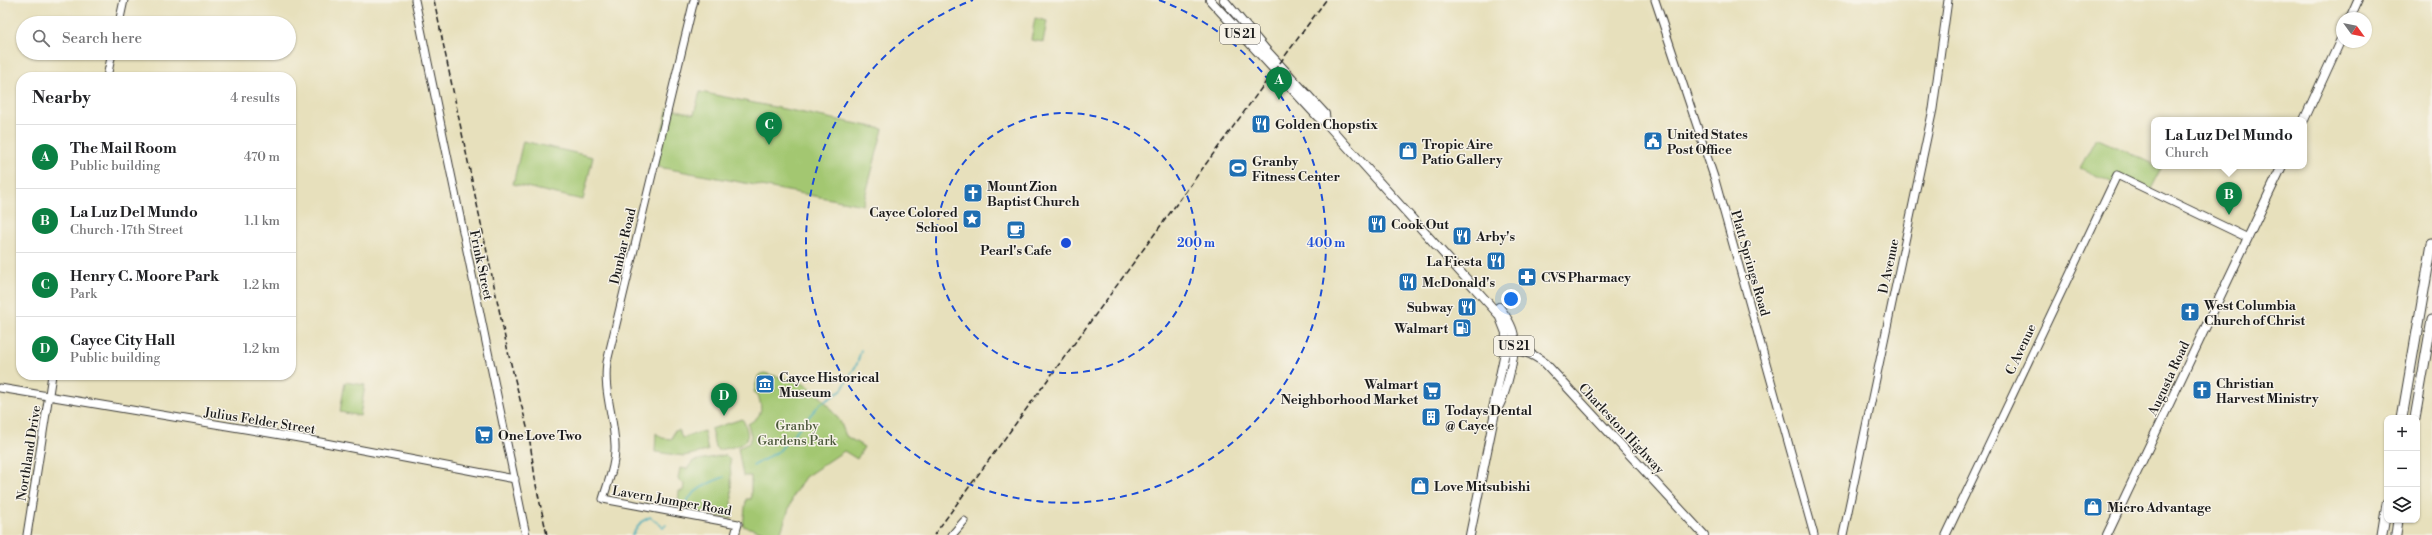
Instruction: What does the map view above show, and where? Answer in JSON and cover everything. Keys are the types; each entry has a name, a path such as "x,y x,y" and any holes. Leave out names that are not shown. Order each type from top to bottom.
{"highway":[{"path":"2403,415 2432,244"},
{"path":"2416,415 2432,320"},
{"path":"2382,535 2384,523"},
{"path":"2392,523 2392,535"},
{"path":"2396,535 2398,523"}],"main road":[{"name":"US 21","path":"1210,0 1318,117 1326,123 1479,290 1479,294 1499,315 1506,333 1510,353 1501,405 1495,412"},
{"name":"US 21","path":"1224,0 1266,50 1325,114 1326,123"},
{"path":"2353,12 2358,0"},
{"path":"2305,117 2337,48"},
{"name":"Augusta Road","path":"2107,535 2281,169"},
{"name":"US 21","path":"1470,535 1495,412 1493,409 1499,384 1510,353"},
{"name":"Charleston Highway","path":"1510,353 1534,354 1549,367 1704,535"}],"street":[{"path":"121,16 124,0"},
{"name":"Frink Street","path":"415,0 526,532"},
{"name":"Dunbar Road","path":"603,499 613,464 615,447 607,397 607,362 694,0"},
{"name":"Platt Springs Road","path":"1655,0 1715,180 1814,535"},
{"name":"D Avenue","path":"1843,535 1933,108 1948,0"},
{"path":"108,72 111,60"},
{"name":"C Avenue","path":"1946,535 2117,175 2248,238"},
{"name":"Northland Drive","path":"27,535 51,380"},
{"name":"Julius Felder Street","path":"0,388 303,439 515,479"},
{"name":"Lavern Jumper Road","path":"603,499 738,524 735,535"},
{"path":"952,535 964,520"}],"green space":[{"path":"1035,18 1047,21 1043,42 1031,40"},
{"path":"700,92 883,129 863,205 653,166 668,108 694,114"},
{"path":"2096,138 2151,163 2151,169 2161,169 2150,191 2117,175 2113,183 2080,168"},
{"path":"523,141 593,157 583,200 513,184"},
{"name":"Granby Gardens Park","path":"764,373 806,384 823,399 840,421 846,436 864,447 857,459 844,451 805,477 794,494 780,535 773,535 743,526 746,499 751,499 751,476 743,476 738,448 749,443 751,436 748,424 759,415 761,405 758,395 754,392 758,376"},
{"path":"345,382 365,385 360,416 340,412"},
{"path":"742,419 747,431 746,440 734,447 718,450 715,447 711,429"},
{"path":"679,430 682,438 704,431 708,451 684,456 655,452 656,433 662,438 672,439 674,431"},
{"path":"725,455 730,460 733,517 730,518 678,509 679,491 683,491 684,484 678,479 680,468 687,469 693,461"}],"waterway":[{"path":"753,466 779,451 820,404 841,391 857,364 861,350"},
{"path":"684,506 687,500 696,491 724,477"},
{"path":"632,535 641,522 650,517 663,527 666,525"}],"railway":[{"path":"434,0 508,352 529,435 536,485 547,535"},
{"path":"934,535 1326,0"}],"place":[{"name":"The Mail Room","path":"1279,100"},
{"name":"Golden Chopstix","path":"1261,124"},
{"name":"United States Post Office","path":"1653,141"},
{"name":"Henry C. Moore Park","path":"769,145"},
{"name":"Tropic Aire Patio Gallery","path":"1408,151"},
{"name":"Granby Fitness Center","path":"1238,168"},
{"name":"Mount Zion Baptist Church","path":"973,193"},
{"name":"La Luz Del Mundo","path":"2229,215"},
{"name":"Cayce Colored School","path":"972,219"},
{"name":"Cook Out","path":"1377,224"},
{"name":"Pearl's Cafe","path":"1016,230"},
{"name":"Arby's","path":"1462,236"},
{"name":"La Fiesta","path":"1496,261"},
{"name":"CVS Pharmacy","path":"1527,277"},
{"name":"McDonald's","path":"1408,282"},
{"name":"Subway","path":"1467,307"},
{"name":"West Columbia Church of Christ","path":"2190,312"},
{"name":"Walmart","path":"1462,328"},
{"name":"Cayce Historical Museum","path":"765,384"},
{"name":"Christian Harvest Ministry","path":"2202,390"},
{"name":"Walmart Neighborhood Market","path":"1432,391"},
{"name":"Cayce City Hall","path":"724,416"},
{"name":"Todays Dental @ Cayce","path":"1431,417"},
{"name":"One Love Two","path":"484,435"},
{"name":"Love Mitsubishi","path":"1420,486"},
{"name":"Micro Advantage","path":"2093,507"}]}
